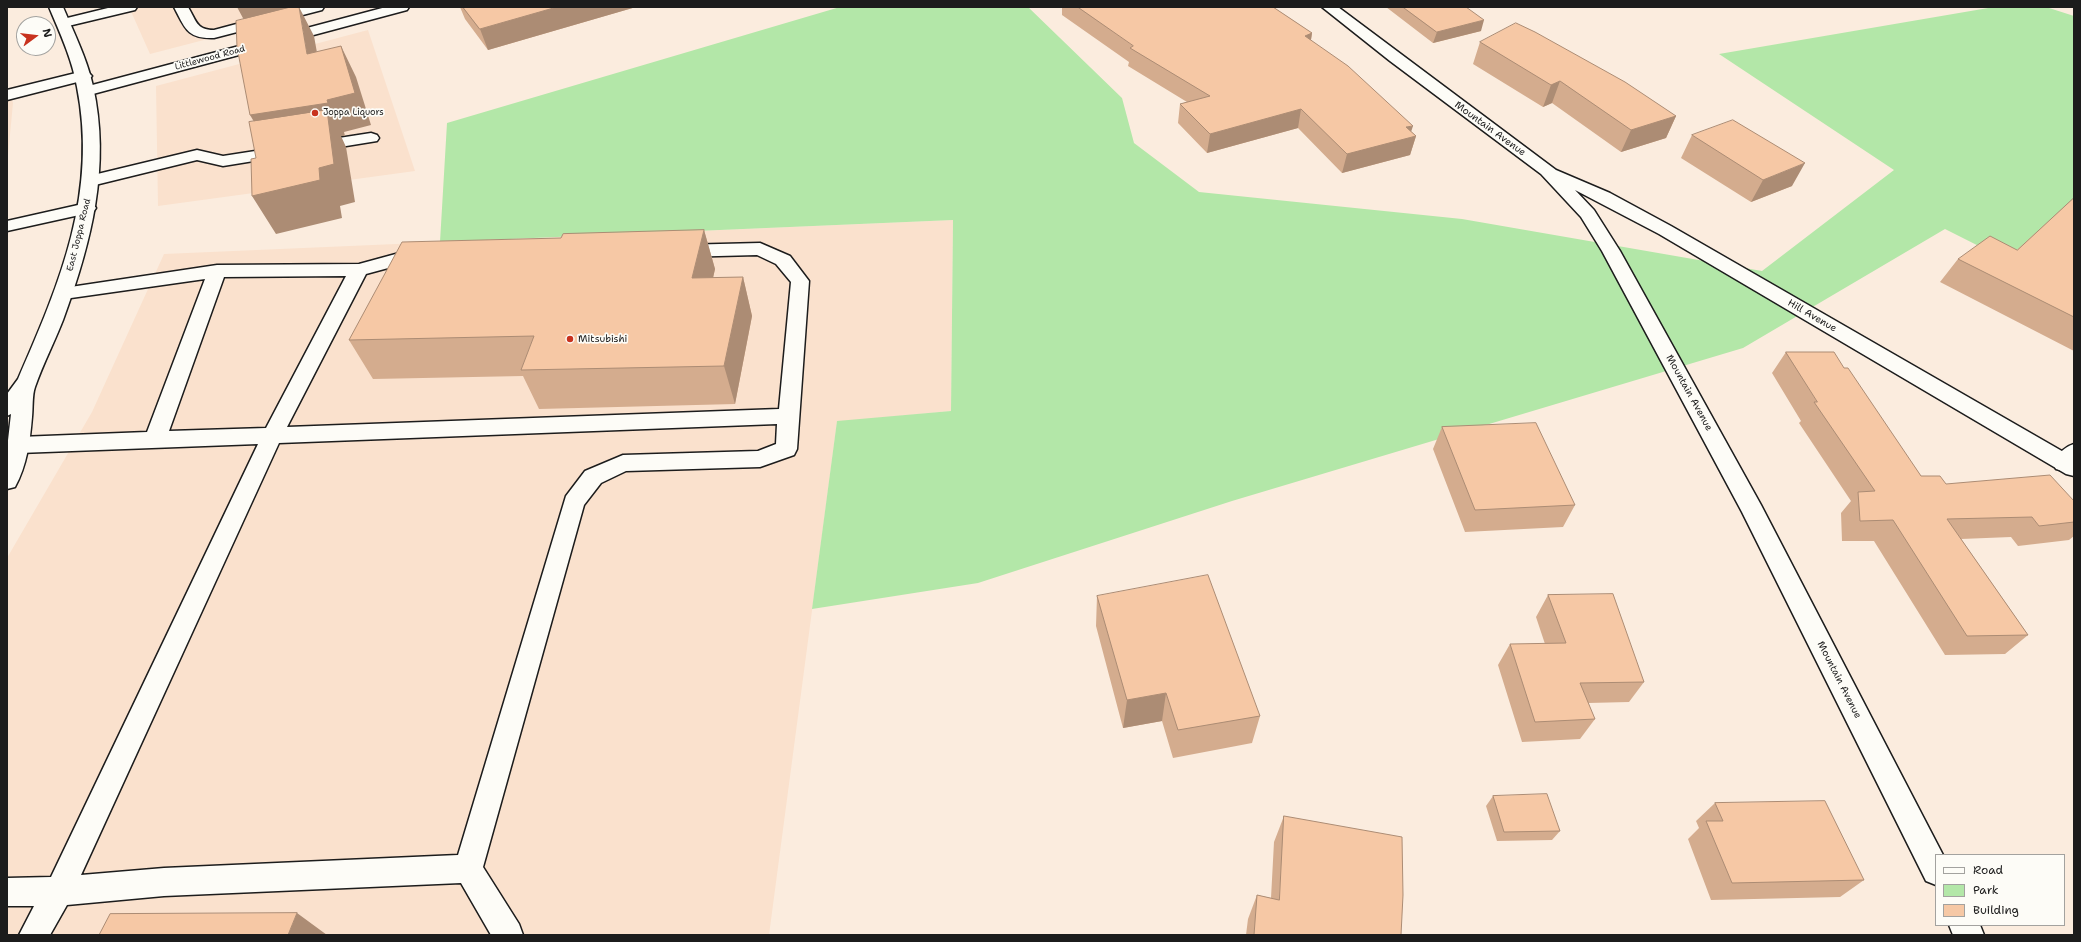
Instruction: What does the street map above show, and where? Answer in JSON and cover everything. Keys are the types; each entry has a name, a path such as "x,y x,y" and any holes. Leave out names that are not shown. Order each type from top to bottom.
{"street":[{"name":"East Joppa Road","path":"7,481 18,446 24,388 64,293 87,208 91,181 93,133 86,83 64,23 56,7"},
{"path":"64,23 130,7"},
{"path":"182,7 195,32 201,35 214,34 317,7"},
{"name":"Littlewood Road","path":"7,95 86,83 402,7"},
{"name":"Mountain Avenue","path":"1329,7 1395,58 1547,170 1588,214 1615,258 1753,511 1935,869"},
{"path":"91,181 197,155 223,161 371,138"},
{"name":"Hill Avenue","path":"1547,170 1604,197 1665,230 2071,461"},
{"path":"7,226 87,208"},
{"path":"508,935 468,869 574,502 593,477 623,463 760,459 786,449 800,281 783,260 760,249 657,251"},
{"path":"64,293 217,271 358,270 403,258 443,257"},
{"path":"34,935 59,891 272,436 358,270"},
{"path":"155,440 217,271"},
{"name":"East Joppa Road","path":"7,408 24,388"},
{"path":"18,446 788,416"},
{"path":"7,892 59,891 164,882 468,869"},
{"path":"1964,926 1969,935"}],"shaded area":[{"path":"129,7 331,7 150,54"},
{"path":"368,30 415,171 158,206 156,86"},
{"path":"7,85 13,103 7,166"},
{"path":"953,220 951,411 837,422 769,935 7,935 7,558 92,412 164,254"}],"green space":[{"path":"840,7 1028,7 1122,98 1134,143 1199,192 1462,219 1762,271 1894,170 1719,54 1994,7 2046,7 2074,16 2074,294 1945,229 1743,348 1232,501 978,583 812,609 837,421 951,411 953,220 440,242 447,123"}],"building":[{"path":"291,7 299,7 307,54 341,46 355,93 327,100 328,103 250,115 237,47 236,21"},
{"path":"463,7 557,7 480,29"},
{"path":"1078,7 1273,7 1312,33 1305,36 1348,66 1413,126 1406,127 1416,136 1347,154 1301,109 1210,134 1180,104 1210,96 1130,48 1133,46"},
{"path":"1403,7 1466,7 1484,20 1437,32"},
{"path":"1516,23 1625,82 1676,116 1631,130 1560,81 1551,85 1480,42"},
{"path":"327,110 334,164 319,168 320,180 252,196 251,159 256,158 249,122"},
{"path":"1733,120 1805,163 1763,180 1692,135"},
{"path":"2074,198 2074,317 1958,259 1990,236 2017,250"},
{"path":"704,230 692,278 743,277 724,366 521,370 534,336 349,340 402,242 561,238 563,234"},
{"path":"1786,352 1834,352 1844,368 1848,368 1921,476 1940,476 1946,484 2050,475 2074,501 2074,522 2039,526 2032,517 1947,519 2028,635 1967,636 1893,520 1860,521 1858,492 1875,491 1814,402 1817,402"},
{"path":"1536,423 1575,505 1475,510 1442,427"},
{"path":"1208,575 1260,716 1178,730 1166,693 1127,700 1097,596"},
{"path":"1613,594 1644,682 1580,683 1595,719 1535,722 1510,644 1566,643 1548,595"},
{"path":"1547,794 1560,831 1504,832 1493,796"},
{"path":"1825,801 1864,880 1732,883 1706,821 1723,821 1715,803"},
{"path":"1284,816 1402,837 1403,895 1401,935 1254,935 1257,895 1279,900"},
{"path":"297,913 288,935 99,935 110,914"}],"place":[{"name":"Joppa Liquors","path":"315,113"},
{"name":"Mitsubishi","path":"570,339"}]}
